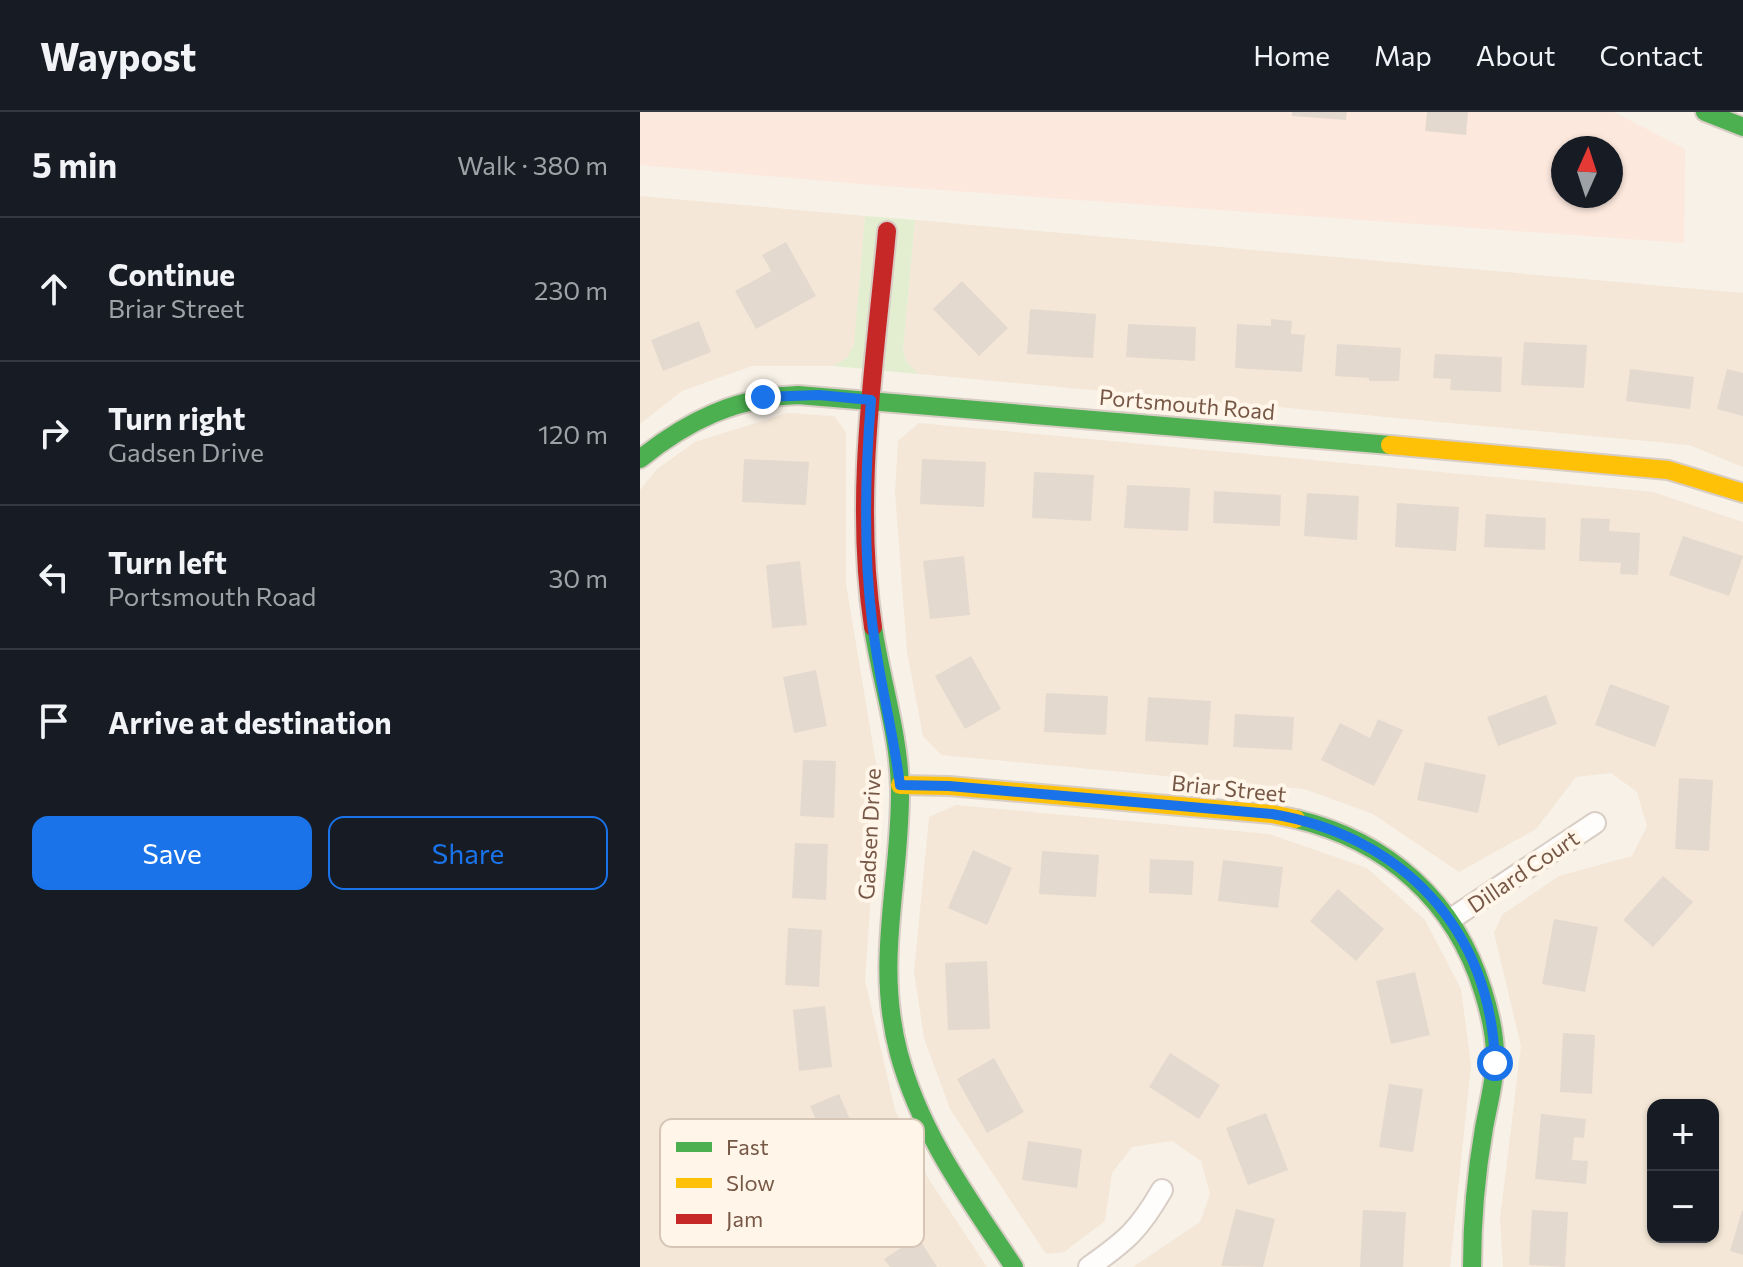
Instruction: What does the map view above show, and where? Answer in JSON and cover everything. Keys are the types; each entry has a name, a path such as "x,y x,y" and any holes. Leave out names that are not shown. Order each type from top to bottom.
{"street":[{"path":"1705,112 1743,127"},
{"name":"Gadsen Drive","path":"887,231 866,461 865,542 872,624 900,785 887,958 891,1012 901,1061 922,1119"},
{"name":"Portsmouth Road","path":"640,459 685,425 742,402 763,397 819,395 1668,470 1743,493"},
{"name":"Briar Street","path":"900,785 979,789 1299,819 1342,833 1379,852 1409,874 1451,919 1468,949 1482,985 1494,1041 1495,1063 1476,1176 1472,1267"},
{"name":"Dillard Court","path":"1451,919 1595,823"},
{"name":"Gadsen Drive","path":"924,1123 936,1148 1014,1267"},
{"path":"1089,1267 1125,1241 1146,1217 1162,1190"}],"shaded area":[{"path":"640,112 1614,112 1685,149 1684,243 884,186 640,165"},
{"path":"640,196 865,216 855,340 845,360 833,366 752,366 682,391 640,424"},
{"path":"915,220 1743,293 1743,467 1689,445 919,374 906,361 903,348"},
{"path":"787,413 834,416 846,432 846,584 879,781 865,980 899,1119 660,1119 660,1247 924,1247 924,1170 987,1267 640,1267 640,490 657,469 695,442"},
{"path":"919,423 1653,492 1743,522 1743,1267 1503,1267 1500,1219 1521,1046 1494,933 1503,914 1559,876 1632,856 1647,826 1637,792 1611,773 1576,777 1536,829 1459,872 1373,814 1304,789 941,755 923,736 907,652 895,492 898,441"},
{"path":"956,805 1269,834 1367,868 1425,920 1461,989 1471,1065 1450,1267 1133,1267 1200,1222 1210,1194 1201,1161 1172,1141 1132,1147 1112,1173 1105,1221 1064,1252 1046,1254 950,1109 924,1038 914,972 929,817"}],"green space":[{"path":"865,216 915,220 903,350 906,361 919,374 833,366 847,358 854,345"}],"building":[{"path":"1292,112 1347,112 1346,120 1292,116"},
{"path":"1427,112 1468,112 1466,135 1425,131"},
{"path":"786,242 816,296 756,329 735,291 771,271 762,255"},
{"path":"962,281 1008,328 979,356 933,309"},
{"path":"1030,309 1096,314 1093,358 1027,354"},
{"path":"1271,319 1292,321 1291,334 1305,335 1302,372 1235,368 1237,324 1271,326"},
{"path":"699,321 711,352 663,371 651,340"},
{"path":"1128,324 1196,327 1195,361 1126,357"},
{"path":"1524,342 1587,345 1584,388 1521,385"},
{"path":"1337,344 1401,348 1399,381 1335,376"},
{"path":"1435,354 1502,357 1501,392 1450,390 1451,379 1433,378"},
{"path":"1630,369 1694,377 1690,409 1626,401"},
{"path":"1727,369 1743,373 1743,416 1717,409"},
{"path":"744,459 809,462 806,505 742,502"},
{"path":"922,459 986,462 984,507 920,504"},
{"path":"1034,472 1094,475 1091,521 1032,518"},
{"path":"1127,485 1190,488 1188,531 1124,528"},
{"path":"1214,491 1281,495 1280,526 1213,523"},
{"path":"1307,493 1359,496 1357,540 1304,536"},
{"path":"1397,503 1459,507 1456,551 1395,547"},
{"path":"1486,514 1546,518 1545,550 1484,547"},
{"path":"1581,518 1610,519 1609,531 1640,533 1638,575 1620,574 1621,563 1579,561"},
{"path":"1683,536 1743,556 1729,596 1669,575"},
{"path":"964,556 970,615 930,619 923,561"},
{"path":"800,561 807,625 772,628 766,565"},
{"path":"971,656 1001,709 965,729 935,676"},
{"path":"816,670 827,726 794,733 783,677"},
{"path":"1610,684 1670,706 1655,747 1595,725"},
{"path":"1046,693 1108,696 1106,735 1044,732"},
{"path":"1546,695 1557,724 1498,746 1487,717"},
{"path":"1148,697 1211,701 1208,745 1145,741"},
{"path":"1235,714 1294,717 1292,750 1233,747"},
{"path":"1378,719 1403,730 1374,786 1321,760 1340,723 1370,738"},
{"path":"803,760 836,761 834,818 800,816"},
{"path":"1425,762 1486,775 1478,813 1417,800"},
{"path":"1679,778 1713,780 1709,851 1675,849"},
{"path":"795,843 828,844 826,900 792,898"},
{"path":"973,850 1012,868 987,925 948,908"},
{"path":"1042,851 1099,855 1096,897 1039,894"},
{"path":"1150,859 1194,861 1192,895 1149,893"},
{"path":"1223,860 1283,867 1278,908 1218,901"},
{"path":"1663,876 1693,902 1653,947 1623,920"},
{"path":"1338,889 1384,929 1356,961 1310,921"},
{"path":"1554,919 1598,927 1585,992 1542,984"},
{"path":"788,928 822,930 819,987 785,985"},
{"path":"987,961 990,1029 948,1030 945,963"},
{"path":"1415,972 1430,1035 1391,1044 1376,981"},
{"path":"825,1006 832,1067 799,1071 793,1010"},
{"path":"1563,1033 1595,1035 1592,1094 1560,1092"},
{"path":"1170,1053 1220,1085 1199,1119 1149,1087"},
{"path":"994,1058 1024,1112 987,1133 957,1079"},
{"path":"1389,1084 1423,1089 1413,1152 1379,1147"},
{"path":"839,1094 850,1119 816,1119 810,1106"},
{"path":"1266,1113 1288,1170 1248,1185 1226,1128"},
{"path":"1541,1114 1586,1119 1584,1138 1574,1137 1572,1160 1588,1161 1586,1184 1535,1179"},
{"path":"1028,1141 1082,1149 1077,1188 1022,1180"},
{"path":"1236,1209 1275,1219 1263,1267 1221,1266"},
{"path":"1363,1210 1406,1212 1403,1267 1360,1267"},
{"path":"1532,1210 1568,1212 1565,1267 1529,1265"},
{"path":"1743,1211 1743,1255 1730,1251"},
{"path":"924,1246 937,1267 890,1267 884,1259 903,1247"}],"traffic: fast":[{"path":"1705,112 1743,127"},
{"path":"640,459 676,433 713,414 754,400 798,395 1390,445"},
{"path":"873,627 899,768 899,823 889,954 892,1020 908,1084 923,1119"},
{"path":"1296,819 1360,842 1388,859 1436,903 1471,959 1488,1008 1495,1053 1477,1180 1472,1267"},
{"path":"924,1120 948,1165 1014,1267"}],"traffic: slow":[{"path":"1390,445 1668,470 1743,493"},
{"path":"900,785 949,786 1272,814 1296,819"}],"traffic: jam":[{"path":"873,627 867,578 865,478 887,231"}],"route":[{"path":"763,397 819,395 871,400 866,461 865,542 872,624 900,785 949,786 1272,814 1342,833 1379,852 1409,874 1451,919 1468,949 1482,985 1494,1041 1495,1063"}]}
